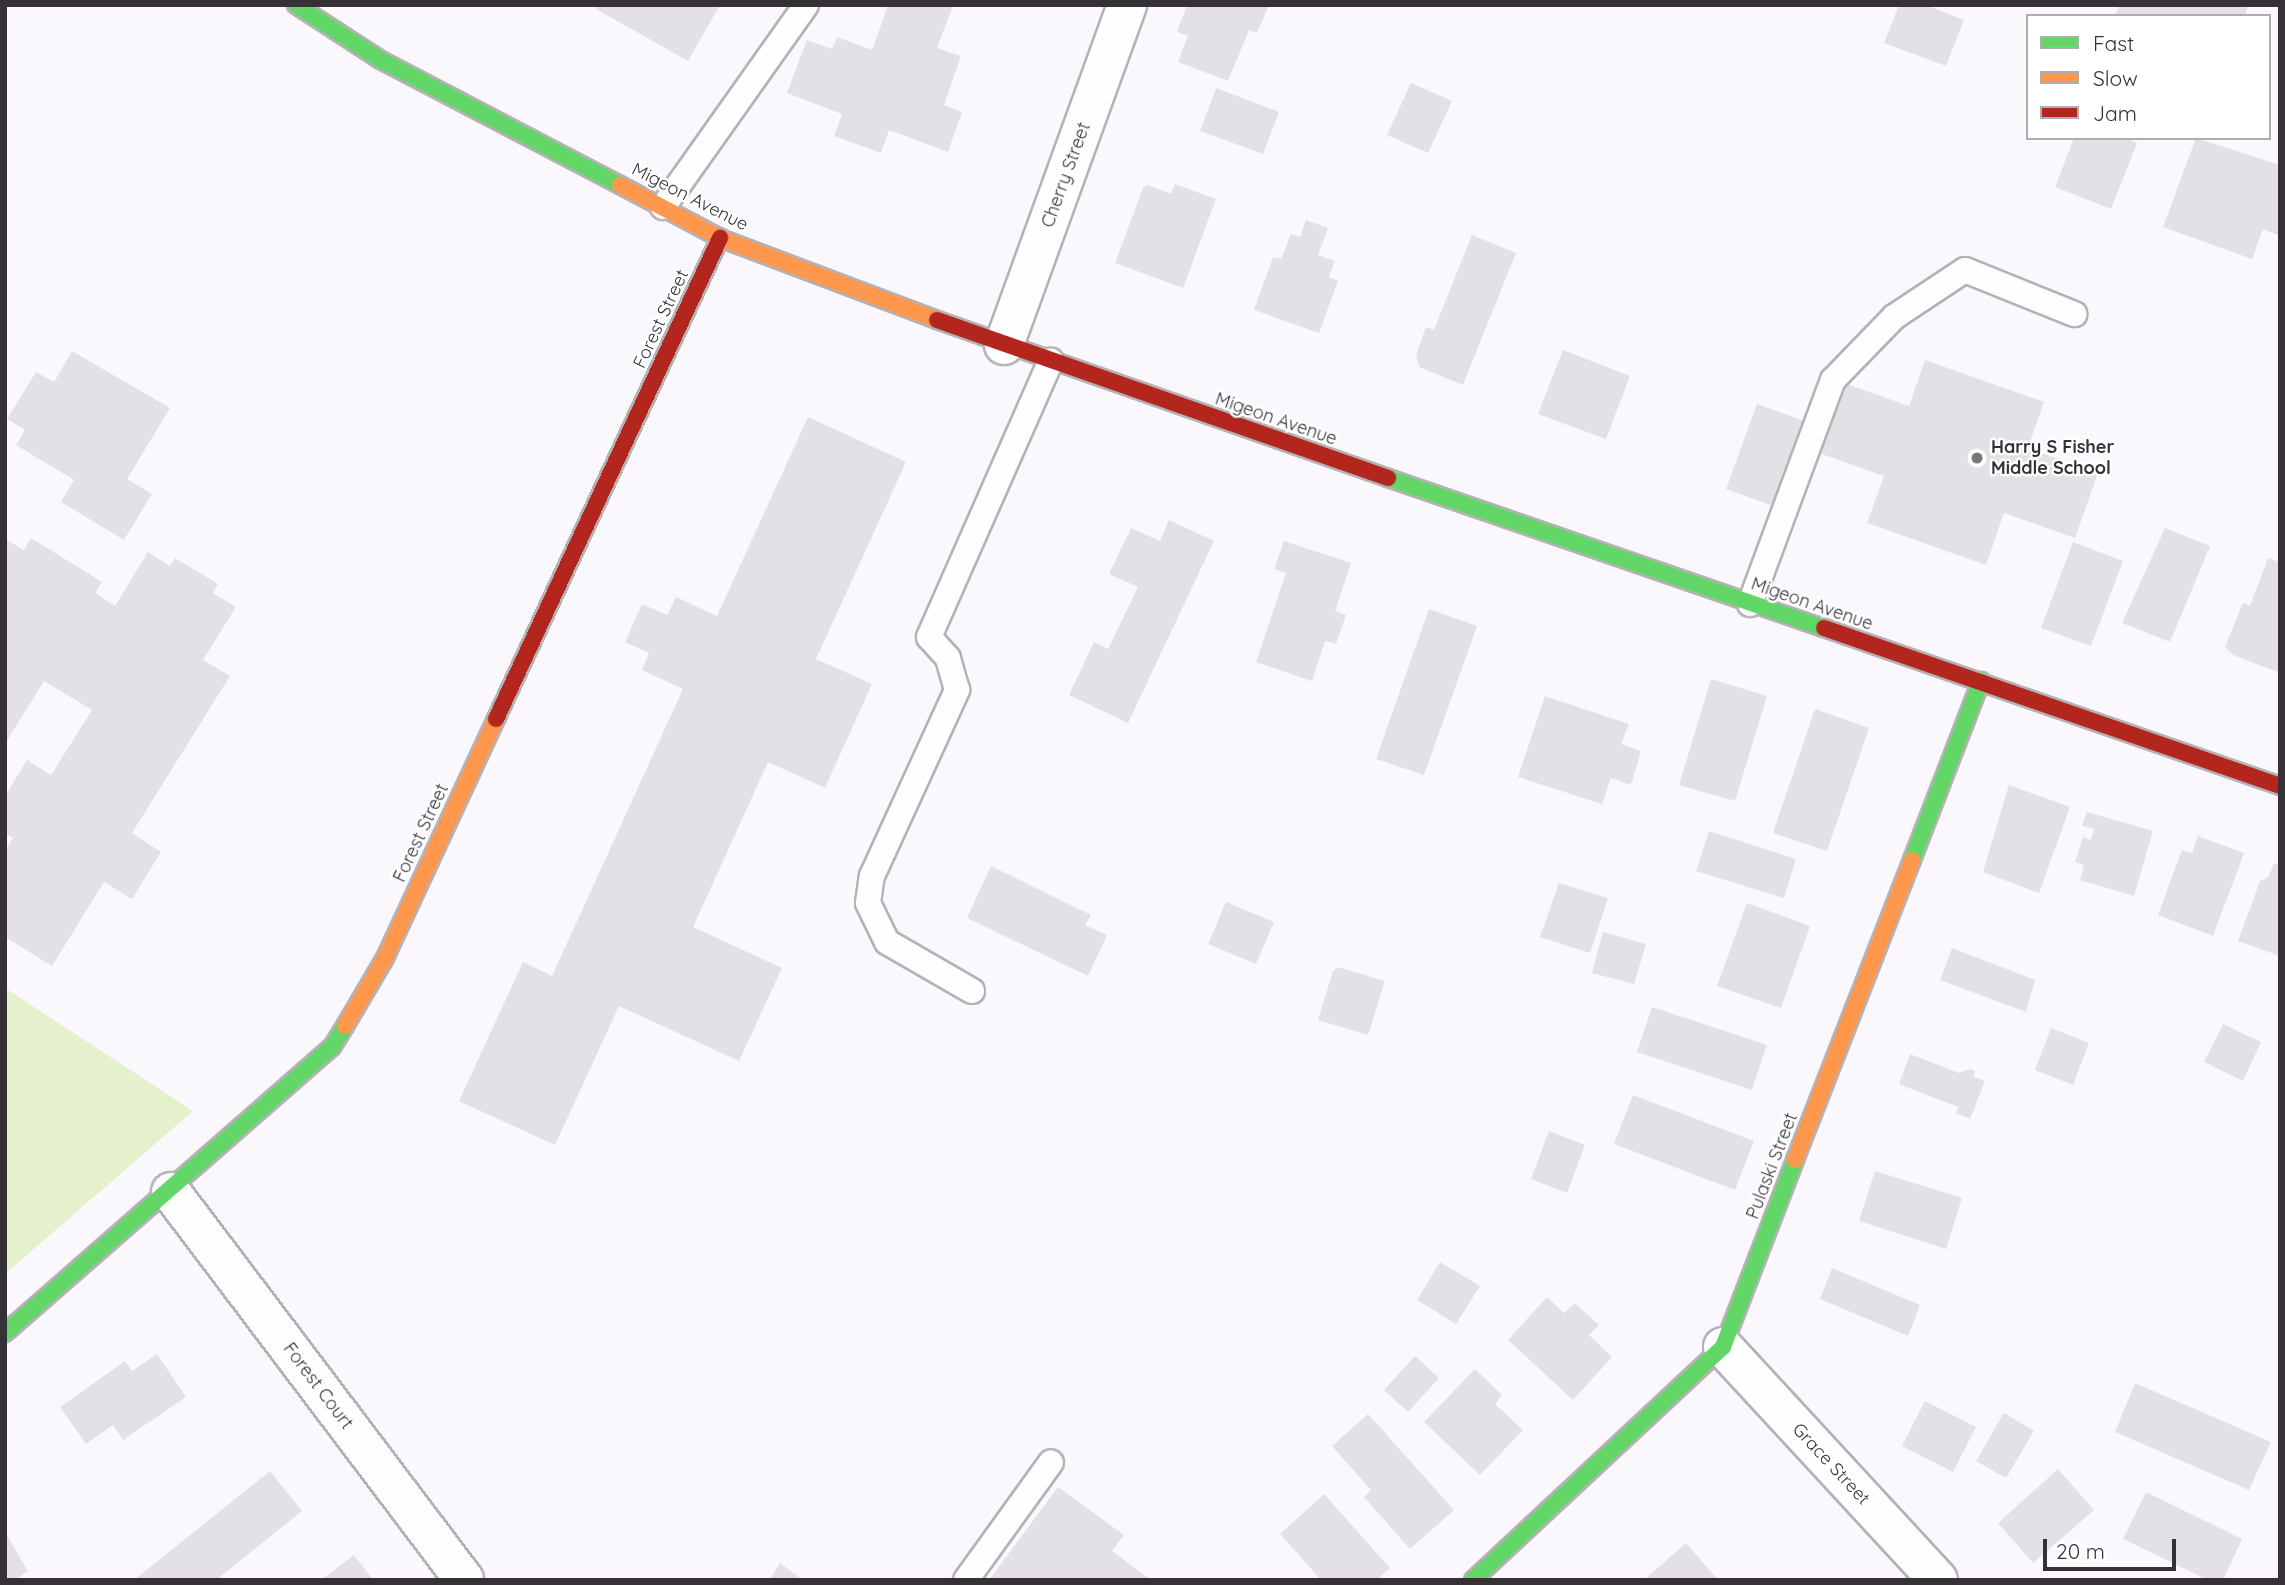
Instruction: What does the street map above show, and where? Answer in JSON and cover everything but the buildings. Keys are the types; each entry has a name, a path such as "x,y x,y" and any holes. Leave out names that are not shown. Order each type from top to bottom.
{"street":[{"name":"Migeon Avenue","path":"296,5 379,59 720,237 1004,345 2280,786"},
{"name":"Cherry Street","path":"1004,345 1127,5"},
{"name":"Forest Street","path":"5,1333 171,1192 332,1047 384,958 720,237"},
{"name":"Pulaski Street","path":"1474,1580 1723,1348 1981,681"},
{"name":"Forest Court","path":"171,1192 464,1580"},
{"name":"Grace Street","path":"1723,1348 1938,1580"}],"lane":[{"path":"663,207 806,5"},
{"path":"1750,604 1833,380 1894,317 1965,270 2074,314"},
{"path":"972,991 887,942 868,903 872,876 957,690 948,657 929,637 1051,361"},
{"path":"966,1580 1051,1462"}],"green space":[{"path":"5,988 193,1111 5,1274"}],"traffic: fast":[{"path":"296,5 379,59 620,185"},
{"path":"1388,478 1824,628"},
{"path":"1912,860 1981,681"},
{"path":"5,1333 332,1047 345,1026"},
{"path":"1473,1580 1723,1347 1795,1160"}],"traffic: slow":[{"path":"620,185 720,238 937,320"},
{"path":"345,1026 385,958 496,719"},
{"path":"1795,1160 1912,860"}],"traffic: jam":[{"path":"496,719 720,238"},
{"path":"937,320 1388,478"},
{"path":"1824,628 2280,786"}],"place":[{"name":"Harry S Fisher Middle School","path":"1977,458"}]}
